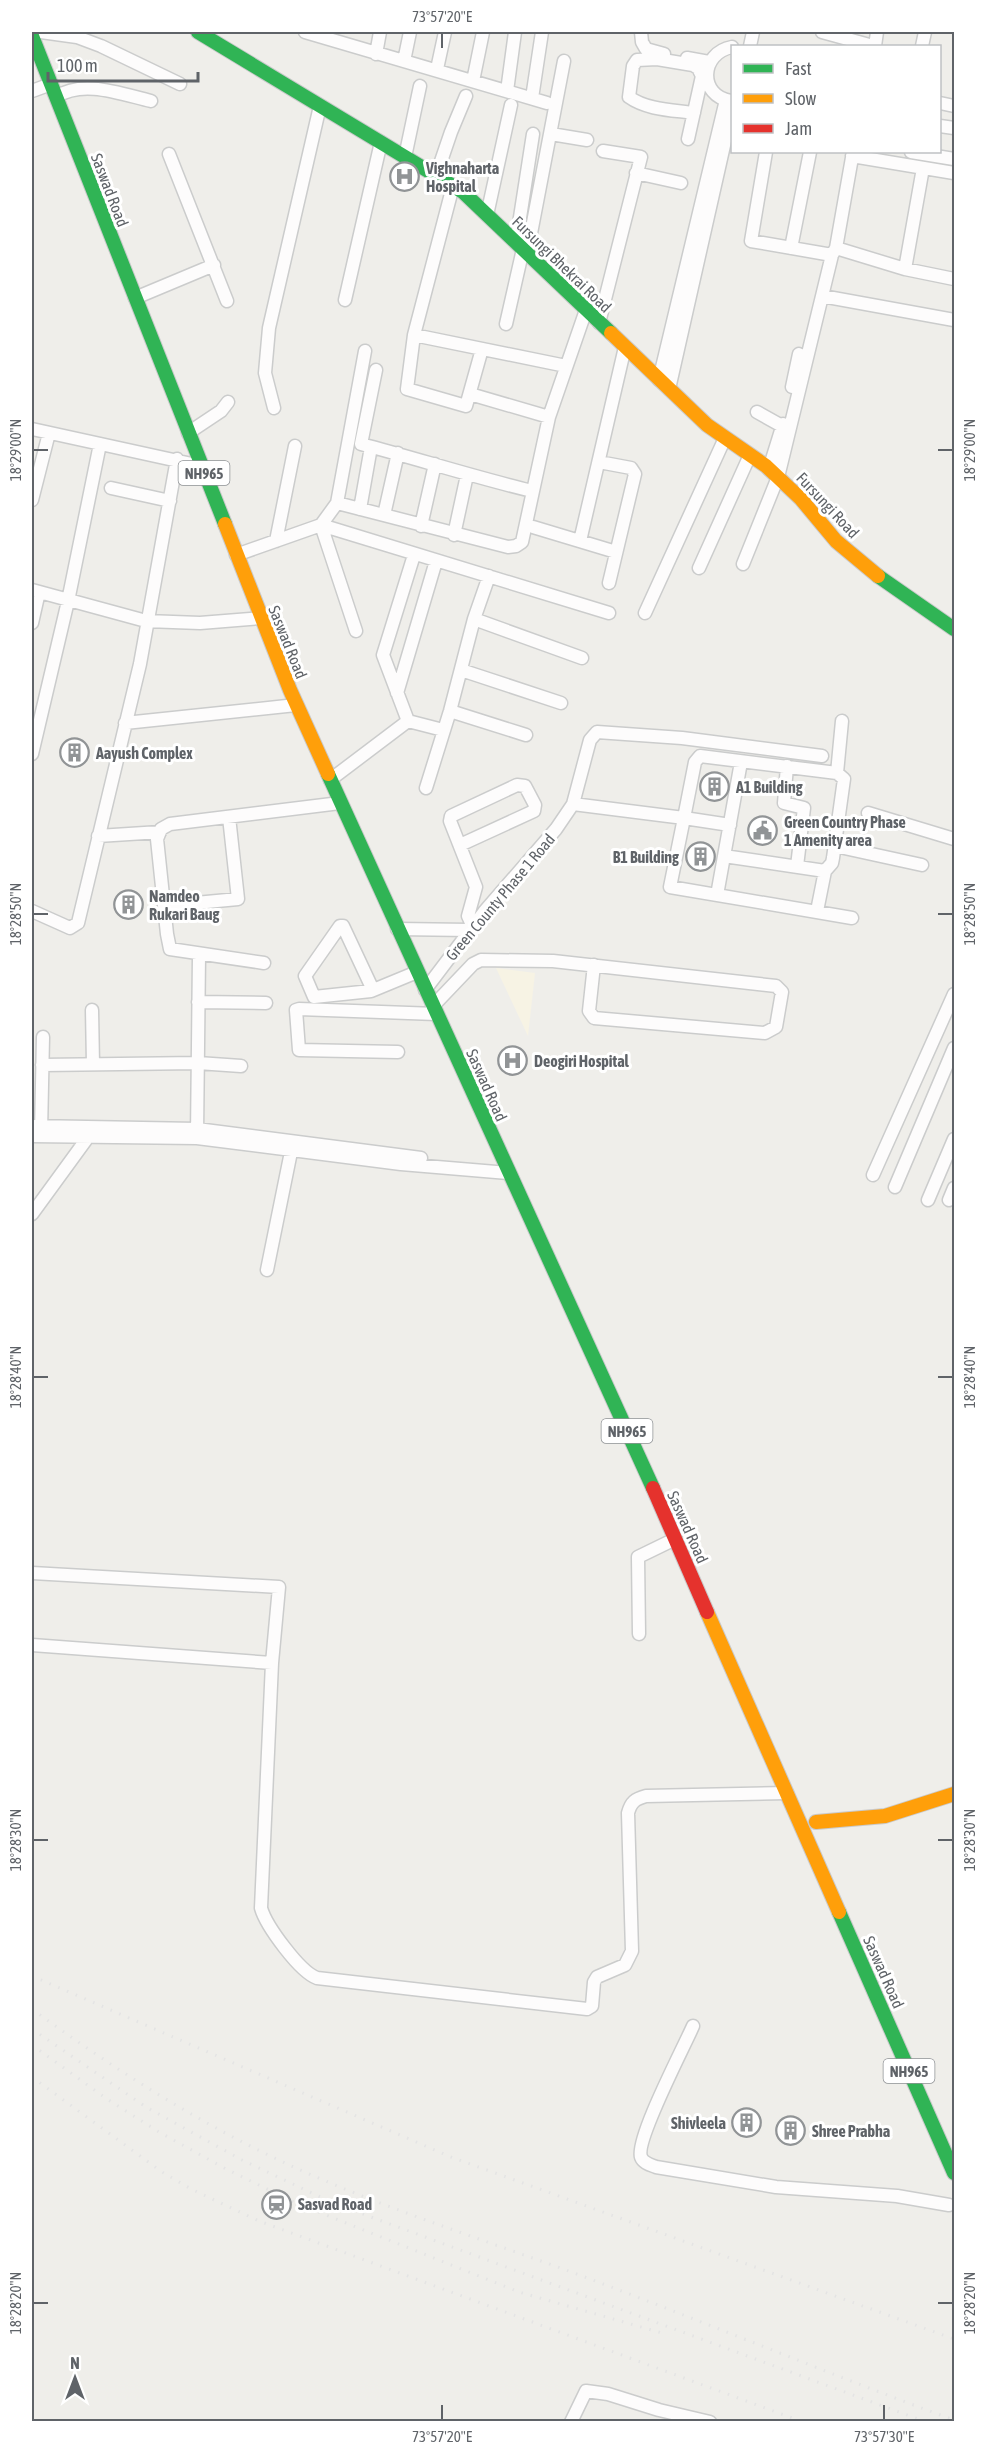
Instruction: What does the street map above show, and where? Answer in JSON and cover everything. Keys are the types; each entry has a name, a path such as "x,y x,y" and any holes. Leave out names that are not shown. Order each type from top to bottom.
{"main road":[{"name":"Fursungi Bhekrai Road","path":"199,32 453,186 487,215 707,425"},
{"name":"Saswad Road","path":"32,36 296,705 675,1539 954,2173"},
{"name":"Fursungi Road","path":"707,425 773,473 801,499 836,541 884,581 954,629"},
{"path":"816,1822 885,1816 954,1794"}],"street":[{"path":"41,32 77,37 101,45 180,84"},
{"path":"305,32 343,37 376,54 437,69 547,103"},
{"path":"376,54 380,32"},
{"path":"404,61 410,32"},
{"path":"437,69 445,32"},
{"path":"473,81 483,32"},
{"path":"507,91 515,32"},
{"path":"532,98 542,32"},
{"path":"640,32 646,49 657,56"},
{"path":"822,32 870,45"},
{"path":"730,104 718,96 708,80 710,62 722,49 731,47"},
{"path":"694,113 654,108 629,97 633,66 637,60 657,56 691,62 710,62"},
{"path":"506,324 551,134 564,61"},
{"path":"688,139 702,76 691,62"},
{"path":"405,157 420,86"},
{"path":"32,91 65,91 76,88 113,92 151,101"},
{"path":"436,176 466,96"},
{"path":"664,384 731,126 730,104"},
{"path":"664,384 730,104"},
{"path":"487,215 511,105"},
{"path":"274,408 265,373 269,328 320,106"},
{"path":"522,249 533,134"},
{"path":"551,134 587,140"},
{"path":"345,300 381,142"},
{"path":"599,322 641,157 603,151"},
{"path":"766,153 751,242 834,251 954,279"},
{"path":"791,248 810,153"},
{"path":"918,153 954,159"},
{"path":"169,154 226,301"},
{"path":"743,564 773,473 822,297 834,251 852,154 954,173"},
{"path":"905,269 923,168"},
{"path":"636,173 681,183"},
{"path":"453,186 414,335 406,388 466,406 482,349"},
{"path":"135,298 214,266"},
{"path":"822,297 954,320"},
{"path":"337,503 508,548 522,542 549,417 586,310"},
{"path":"414,335 566,366"},
{"path":"580,541 625,347"},
{"path":"236,555 321,525 337,503 365,351"},
{"path":"773,473 799,354"},
{"path":"376,370 361,444 532,491"},
{"path":"470,394 549,417"},
{"path":"188,433 221,411 228,402"},
{"path":"757,412 782,426"},
{"path":"32,429 201,466"},
{"path":"32,500 49,433"},
{"path":"645,613 725,438"},
{"path":"32,754 68,602 100,444"},
{"path":"276,541 295,446"},
{"path":"360,509 371,447"},
{"path":"384,515 398,453"},
{"path":"699,568 750,455"},
{"path":"32,911 70,928 78,923 140,664 177,459"},
{"path":"599,462 631,468 634,474 609,583"},
{"path":"421,526 435,464"},
{"path":"454,535 467,475"},
{"path":"111,488 170,501"},
{"path":"321,525 609,613"},
{"path":"321,525 356,631"},
{"path":"533,527 616,552"},
{"path":"408,721 385,662 383,648 414,555"},
{"path":"397,693 436,561"},
{"path":"426,788 450,711 474,619 489,576"},
{"path":"32,623 35,591 68,602 146,621 200,623 261,618"},
{"path":"474,619 582,657"},
{"path":"461,669 561,703"},
{"path":"125,723 296,705"},
{"path":"450,711 526,735"},
{"path":"408,721 443,730"},
{"path":"330,780 408,721"},
{"path":"817,912 825,871 832,863 844,782 837,773 842,721"},
{"name":"Green County Phase 1 Road","path":"425,990 472,928 556,829 573,804 590,740 597,732 682,738 822,756"},
{"path":"837,773 697,757 670,887 852,918"},
{"path":"717,895 741,762"},
{"path":"787,766 784,803 804,808 796,866"},
{"path":"397,929 472,928 468,916 476,887 450,821 453,813 518,785 525,786 535,805 534,811 460,845"},
{"path":"264,963 170,949 157,839 160,832 170,824 340,803"},
{"path":"573,804 730,825"},
{"path":"868,813 954,839"},
{"path":"164,906 238,899 230,817"},
{"path":"98,836 160,832"},
{"path":"835,846 922,865"},
{"path":"724,856 825,871"},
{"path":"373,990 343,926 340,926 305,976 312,995 315,997 373,990 417,972"},
{"path":"197,1133 199,956"},
{"path":"398,1052 299,1050 296,1010 434,1010 472,964 482,960 553,960 777,986 782,992 776,1027 765,1033 594,1018 589,1011 594,965"},
{"path":"873,1175 954,994"},
{"path":"198,1002 266,1003"},
{"path":"92,1010 93,1064"},
{"path":"43,1037 37,1131 197,1133 506,1170"},
{"path":"896,1187 954,1048"},
{"path":"42,1065 198,1063 241,1066"},
{"path":"32,1214 92,1132"},
{"path":"928,1200 954,1139"},
{"path":"267,1270 292,1146"},
{"path":"949,1200 954,1188"},
{"path":"639,1634 638,1557 675,1539"},
{"path":"32,1573 279,1587 272,1663 261,1908 268,1923 303,1969 317,1978 587,2009 592,2006 594,1982 597,1977 625,1965 631,1957 628,1813 631,1804 646,1796 787,1793"},
{"path":"32,1645 272,1663"},
{"path":"693,2026 646,2129 641,2148 641,2157 645,2163 776,2187 897,2196 949,2205"},
{"path":"570,2421 586,2391 608,2394 659,2410 710,2421"}],"shaded area":[{"path":"496,968 535,973 528,1036"}],"railway":[{"path":"32,1976 451,2157 954,2339"},
{"path":"32,2009 100,2057 171,2102 282,2162 390,2207 598,2282 954,2420"},
{"path":"32,2029 146,2107 242,2160 333,2203 926,2422"},
{"path":"32,2045 107,2099 159,2132 226,2169 296,2203 519,2292 662,2333"},
{"path":"32,2077 162,2172 191,2189 259,2221 803,2422"}],"traffic: fast":[{"path":"198,32 463,192 611,333"},
{"path":"32,36 225,524"},
{"path":"878,576 954,629"},
{"path":"328,774 653,1488"},
{"path":"839,1912 954,2173"}],"traffic: slow":[{"path":"611,333 707,425 766,466 801,499 836,541 878,576"},
{"path":"225,524 290,690 328,774"},
{"path":"707,1612 839,1912"},
{"path":"816,1822 885,1816 954,1794"}],"traffic: jam":[{"path":"653,1488 707,1612"}],"place":[{"name":"Vighnaharta Hospital","path":"405,177"},
{"name":"Aayush Complex","path":"75,753"},
{"name":"A1 Building","path":"715,787"},
{"name":"Green Country Phase 1 Amenity area","path":"763,831"},
{"name":"B1 Building","path":"700,857"},
{"name":"Namdeo Rukari Baug","path":"128,905"},
{"name":"Deogiri Hospital","path":"513,1061"},
{"name":"Shivleela","path":"747,2123"},
{"name":"Shree Prabha","path":"791,2131"},
{"name":"Sasvad Road","path":"277,2204"}]}
